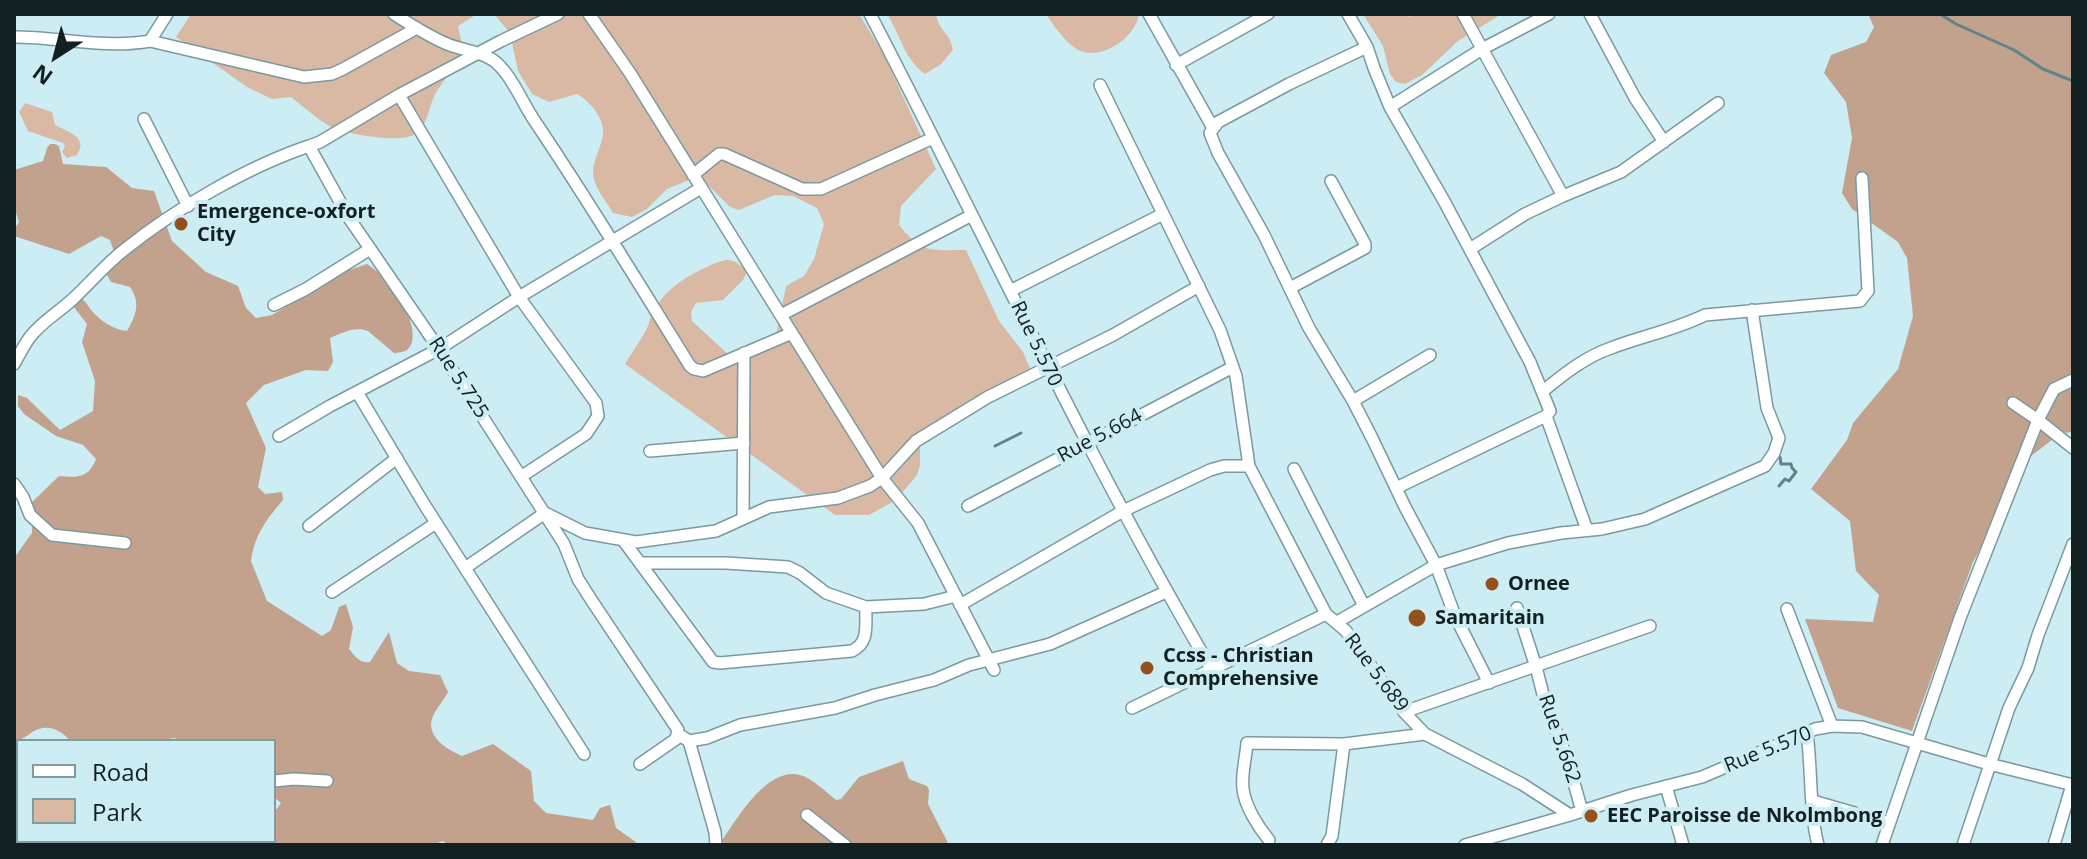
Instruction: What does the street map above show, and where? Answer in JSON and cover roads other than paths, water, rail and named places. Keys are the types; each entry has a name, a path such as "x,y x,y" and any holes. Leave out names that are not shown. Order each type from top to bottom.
{"street":[{"path":"150,41 167,14"},
{"path":"394,14 433,38 493,60 504,71 690,366 703,371 792,333"},
{"path":"14,364 36,330 110,262 188,206 261,164 320,142 399,95 558,14"},
{"path":"589,14 630,73 882,478 918,523 992,665"},
{"name":"Rue 5.570","path":"870,14 1047,367 1166,592 1212,670"},
{"path":"1149,14 1213,128"},
{"path":"1176,65 1268,14"},
{"path":"1348,14 1367,47 1390,107 1530,362 1550,411 1546,416 1396,488"},
{"path":"1463,14 1563,196"},
{"path":"1390,107 1482,49 1549,14"},
{"path":"1590,14 1635,98 1664,142"},
{"path":"14,37 100,44 150,41 304,77 318,77 343,69 417,28"},
{"path":"1367,47 1218,122 1210,133 1309,328 1353,401 1436,565 1455,616 1489,683"},
{"path":"1100,85 1220,330 1236,376 1249,466 1326,614 1132,708"},
{"path":"399,95 519,297 596,403 598,416 586,434 522,476"},
{"path":"1470,249 1525,214 1621,172 1718,103"},
{"path":"144,119 188,206"},
{"path":"693,175 719,154 724,154 802,189 821,189 933,138"},
{"name":"Rue 5.725","path":"309,146 349,218 522,476 564,544 585,590 678,734"},
{"path":"1543,391 1577,365 1610,348 1684,325 1705,315 1860,301 1868,291 1862,178"},
{"path":"1290,288 1365,248 1331,181"},
{"path":"279,436 439,349 519,297 701,188"},
{"path":"1010,291 1163,214"},
{"path":"781,315 972,215"},
{"path":"274,305 370,249"},
{"path":"465,568 545,513 585,533 636,542 716,531 769,507 838,498 870,486 882,478 916,441 988,397 1113,335 1199,286"},
{"path":"1337,622 1436,565 1508,543 1602,529 1645,519 1765,466 1779,438 1767,408 1752,310"},
{"path":"743,518 744,353"},
{"path":"1353,401 1430,355"},
{"name":"Rue 5.664","path":"968,506 1233,367"},
{"path":"1882,845 1960,618 2038,420 2054,389 2073,380"},
{"path":"357,392 436,523 584,754"},
{"path":"2013,403 2073,448"},
{"path":"1546,416 1587,530"},
{"path":"650,451 744,443"},
{"path":"309,526 397,458"},
{"path":"640,563 788,567 826,593 866,607 958,600 1123,511 1210,470 1224,466 1249,466"},
{"path":"1294,469 1364,606"},
{"path":"14,484 30,515 52,535 125,543"},
{"path":"332,592 436,523"},
{"path":"564,544 585,533"},
{"path":"623,540 713,662 852,651 864,641 866,607"},
{"path":"1963,845 2009,708 2028,668 2073,544"},
{"path":"689,741 707,738 740,725 835,708 934,680 969,665 992,665 1050,644 1166,592"},
{"name":"Rue 5.662","path":"1517,608 1547,710 1566,755 1576,813"},
{"path":"1787,609 1832,726"},
{"name":"Rue 5.689","path":"1326,614 1355,643 1404,712 1425,734 1576,813"},
{"path":"1404,712 1650,626"},
{"name":"Rue 5.570","path":"1465,845 1500,840 1576,813 1702,777 1807,733 1832,726 1862,727 2073,785"},
{"path":"1807,733 1818,845"},
{"path":"640,764 676,739 678,734 689,741 716,845"},
{"path":"1269,840 1244,798 1242,785 1247,743 1344,744 1425,734"},
{"path":"1327,845 1332,836 1344,744"},
{"path":"276,781 327,781"},
{"path":"2054,845 2073,785"},
{"path":"1666,786 1683,845"},
{"path":"1813,801 1889,823"},
{"path":"807,815 845,845"}],"waterway":[{"path":"1940,14 2014,50 2043,69 2073,81"},
{"path":"995,446 1021,433"},
{"path":"1776,457 1780,457 1781,464 1791,464 1796,472 1789,481 1785,479 1779,486"}],"place":[{"name":"Emergence-oxfort City","path":"181,224"},
{"name":"Ornee","path":"1492,584"},
{"name":"Samaritain","path":"1417,618"},
{"name":"Ccss - Christian Comprehensive","path":"1147,668"},
{"name":"EEC Paroisse de Nkolmbong","path":"1591,816"}]}
